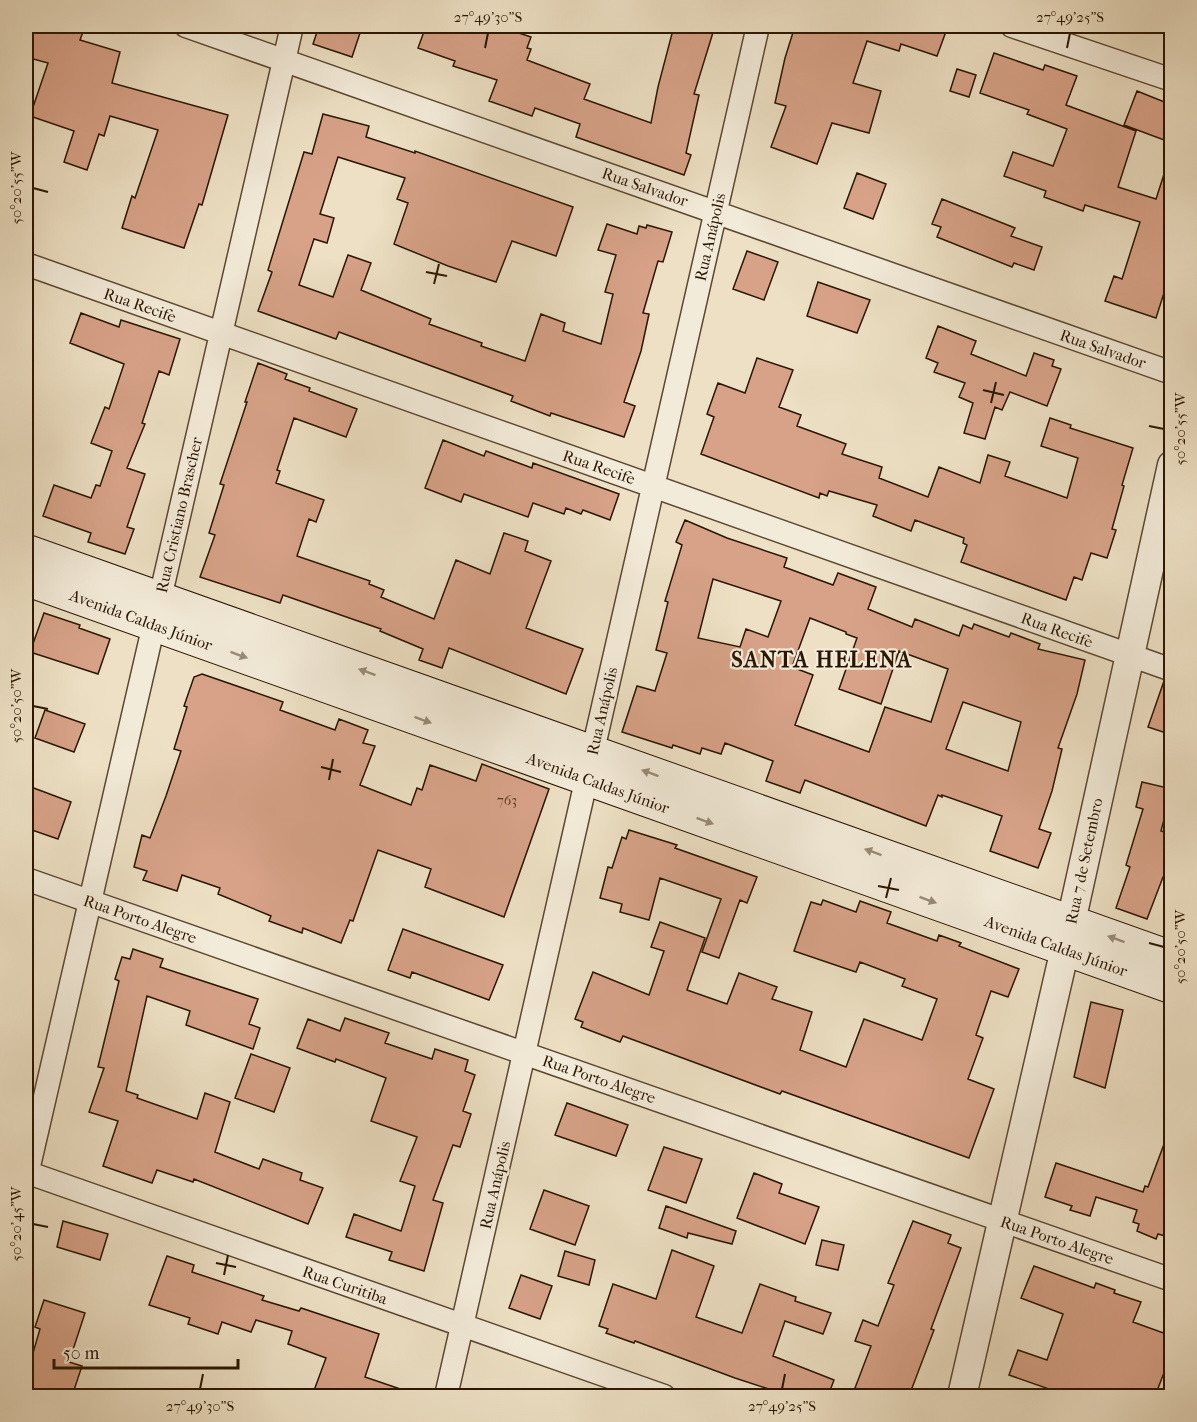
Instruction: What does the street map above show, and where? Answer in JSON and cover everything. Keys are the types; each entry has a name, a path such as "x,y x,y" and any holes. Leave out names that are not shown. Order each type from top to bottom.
{"main road":[{"name":"Avenida Caldas Júnior","path":"26,551 157,611 1067,935 1172,987"},
{"name":"Avenida Caldas Júnior","path":"26,579 157,611"},
{"name":"Avenida Caldas Júnior","path":"1067,935 1172,958"}],"street":[{"name":"Rua Salvador","path":"186,26 1172,373"},
{"name":"Rua Cristiano Brascher","path":"26,1175 292,26"},
{"name":"Rua Anápolis","path":"446,1396 758,26"},
{"path":"1012,26 1172,80"},
{"name":"Rua Recife","path":"26,264 1172,670"},
{"name":"Rua 7 de Setembro","path":"962,1396 1172,465"},
{"name":"Rua Porto Alegre","path":"26,879 1172,1280"},
{"name":"Rua Curitiba","path":"26,1175 664,1396"}],"building":[{"path":"26,26 74,26 84,29 80,40 120,52 112,83 228,115 202,205 199,204 184,248 122,228 132,196 135,198 158,130 110,116 104,136 99,134 87,170 64,162 74,131 30,116 48,63 26,57"},
{"path":"319,26 335,26 360,33 352,57 313,44"},
{"path":"426,26 497,26 531,37 527,48 531,49 527,60 590,84 584,99 651,123 674,26 715,26 694,94 699,95 686,153 691,155 684,175 576,137 580,124 535,108 532,116 489,101 497,80 453,66 455,61 418,48"},
{"path":"795,26 948,26 937,56 901,44 899,51 867,41 853,83 881,91 869,133 832,123 817,164 771,147 786,106 775,103"},
{"path":"994,53 1043,70 1045,65 1077,76 1066,105 1136,131 1118,187 1156,199 1168,162 1172,163 1172,268 1156,318 1105,301 1114,276 1122,279 1140,222 1085,205 1083,211 1044,197 1046,191 1004,176 1013,152 1053,166 1067,129 1027,114 1029,110 980,93"},
{"path":"957,69 976,75 969,97 950,91"},
{"path":"1137,91 1172,105 1172,143 1124,125"},
{"path":"323,114 369,126 366,137 415,153 415,151 573,207 556,256 512,241 496,282 394,244 408,203 397,199 405,178 338,157 320,214 334,218 327,243 314,239 299,285 333,297 348,255 371,263 361,290 431,319 429,324 482,343 481,346 525,361 541,314 565,323 563,331 601,344 613,294 605,292 616,255 598,250 607,224 637,234 639,226 646,228 647,225 672,232 663,262 658,261 643,313 649,314 641,351 624,402 635,406 624,437 551,413 550,416 511,401 513,396 339,332 336,339 258,311 272,272 268,270 304,152 312,154"},
{"path":"857,173 886,184 873,219 844,208"},
{"path":"942,199 1015,228 1011,236 1042,247 1034,270 1014,263 1012,267 937,237 941,227 932,224"},
{"path":"747,251 778,262 764,300 733,289"},
{"path":"818,282 870,300 857,333 807,316"},
{"path":"81,313 119,327 121,320 180,339 169,375 159,371 142,423 145,424 127,468 145,474 127,527 134,529 125,554 88,542 91,533 43,516 54,485 91,498 96,485 100,486 112,451 91,443 105,407 109,409 124,364 70,343"},
{"path":"938,326 976,341 971,354 1026,376 1034,353 1054,360 1052,366 1061,369 1047,406 1010,392 1002,410 995,407 985,439 964,433 973,403 959,397 965,383 934,372 938,363 926,358"},
{"path":"757,358 793,370 779,407 801,415 797,426 846,444 842,454 882,467 879,478 928,497 939,467 980,483 988,455 1010,462 1005,476 1067,498 1078,458 1041,446 1050,418 1071,425 1070,428 1133,448 1112,529 1116,530 1107,558 1091,553 1082,580 1074,577 1066,600 961,562 967,545 963,543 964,538 915,520 911,531 873,516 877,505 829,491 827,496 820,493 819,498 701,454 714,417 707,414 718,383 745,393"},
{"path":"258,363 287,374 285,379 310,388 309,391 357,409 346,437 294,418 277,470 280,471 276,483 324,500 316,522 309,519 297,556 370,581 369,584 384,590 381,597 434,619 456,560 490,574 504,533 528,541 525,551 551,561 526,628 583,649 566,694 449,648 442,668 419,660 423,649 380,631 381,629 283,595 280,603 200,577 215,535 209,533 224,485 220,484"},
{"path":"443,440 484,456 486,451 532,468 533,463 619,494 610,520 583,510 581,514 566,508 564,514 533,503 528,517 464,494 461,502 425,488"},
{"path":"685,520 727,538 787,558 784,567 833,585 838,573 876,587 868,609 912,627 915,619 959,636 963,625 972,629 974,624 1009,637 1011,633 1040,644 1038,649 1085,660 1077,694 1058,748 1062,749 1052,791 1039,829 1051,833 1038,868 990,851 1002,816 942,795 942,797 938,795 926,826 805,780 800,793 766,781 773,761 725,743 721,754 702,748 700,754 673,745 672,748 622,732 637,686 655,691 667,653 656,650 668,602 665,601 682,545 676,542","holes":["713,579 781,601 768,637 746,629 740,647 698,638","810,618 857,638 839,689 881,704 899,651 948,669 931,722 885,707 869,752 795,725 813,675 792,667","963,702 1021,722 1008,771 946,749"]},
{"path":"44,613 80,625 79,628 110,639 98,674 30,652"},
{"path":"202,674 283,702 280,710 335,730 339,719 368,730 363,743 375,746 360,785 411,805 417,788 422,790 430,765 476,781 482,764 549,789 504,917 425,887 431,869 378,850 353,921 350,920 341,943 303,928 302,933 269,921 271,916 218,894 220,888 182,875 177,891 143,880 147,871 134,867 142,835 150,838 166,796 181,751 174,749 187,707 184,706 194,677"},
{"path":"1164,681 1172,683 1172,735 1148,727"},
{"path":"45,710 85,724 74,752 35,738"},
{"path":"1142,782 1172,789 1161,831 1172,834 1172,879 1163,877 1147,919 1116,908 1130,867 1126,865 1143,809 1136,807"},
{"path":"31,787 71,802 58,839 26,828 26,801"},
{"path":"629,830 677,845 675,848 757,877 747,903 740,900 719,958 702,952 721,899 660,878 649,920 620,912 622,904 600,898 608,867 612,868 622,837 626,839"},
{"path":"823,900 856,912 860,901 891,912 887,923 937,941 939,935 961,943 959,946 1019,969 1008,997 991,991 976,1035 983,1038 968,1079 994,1089 969,1158 782,1091 780,1094 623,1036 620,1042 581,1027 583,1022 575,1019 593,972 649,995 664,951 651,947 660,922 705,938 687,990 727,1004 739,973 777,987 772,999 812,1012 800,1050 846,1067 864,1019 922,1040 937,999 902,986 905,979 860,962 856,972 794,951 811,902 821,905"},
{"path":"403,929 503,965 489,1000 412,972 410,978 388,970"},
{"path":"133,949 163,959 160,967 258,999 249,1024 260,1028 253,1049 186,1025 190,1011 147,996 126,1091 138,1095 137,1098 197,1119 205,1093 230,1102 215,1152 259,1169 263,1159 302,1173 300,1180 323,1188 308,1224 194,1179 193,1182 157,1170 152,1183 103,1166 118,1121 89,1112 104,1068 98,1067 119,981 115,979 122,957 130,959"},
{"path":"1091,1002 1123,1010 1105,1088 1074,1077"},
{"path":"345,1018 389,1033 385,1043 432,1059 435,1049 468,1060 465,1071 475,1075 463,1111 471,1114 460,1147 453,1145 433,1200 443,1203 424,1271 389,1260 392,1252 346,1237 354,1214 401,1231 415,1186 400,1181 417,1137 371,1121 386,1078 336,1059 335,1062 297,1048 308,1019 340,1031"},
{"path":"251,1054 290,1068 274,1112 235,1098"},
{"path":"567,1103 628,1125 616,1156 555,1135"},
{"path":"1170,1128 1172,1129 1172,1238 1158,1234 1156,1239 1137,1231 1139,1224 1133,1222 1137,1210 1096,1197 1090,1216 1070,1210 1072,1206 1045,1197 1056,1163 1143,1192 1145,1186 1148,1187"},
{"path":"664,1147 702,1159 686,1203 648,1190"},
{"path":"754,1173 782,1184 779,1193 819,1207 805,1244 737,1218"},
{"path":"544,1190 589,1206 575,1245 530,1229"},
{"path":"666,1206 736,1231 732,1244 688,1233 687,1238 659,1228"},
{"path":"63,1221 108,1234 100,1260 57,1247"},
{"path":"913,1221 951,1235 948,1243 961,1248 909,1396 878,1396 855,1388 871,1346 855,1341 863,1320 878,1326 894,1285 888,1283"},
{"path":"822,1240 844,1245 838,1270 816,1265"},
{"path":"672,1250 714,1266 696,1317 742,1333 760,1284 796,1297 795,1301 831,1313 823,1334 785,1321 773,1356 834,1380 828,1396 790,1396 635,1341 634,1343 606,1333 608,1329 599,1326 613,1284 656,1299"},
{"path":"565,1251 595,1260 589,1285 558,1276"},
{"path":"167,1256 194,1265 192,1272 264,1296 262,1300 299,1311 301,1308 379,1334 365,1377 412,1393 411,1396 312,1396 326,1358 288,1344 292,1331 256,1320 251,1332 222,1322 218,1334 188,1324 190,1318 149,1305"},
{"path":"1034,1266 1094,1288 1096,1283 1115,1290 1114,1293 1141,1302 1133,1322 1172,1336 1172,1352 1155,1396 1069,1396 1009,1375 1018,1350 1047,1360 1063,1314 1021,1298"},
{"path":"521,1275 552,1286 540,1319 509,1308"},
{"path":"44,1300 85,1313 69,1362 82,1366 72,1396 26,1396 26,1377 40,1329 35,1327"}],"district":[{"name":"SANTA HELENA","path":"822,660"}]}
